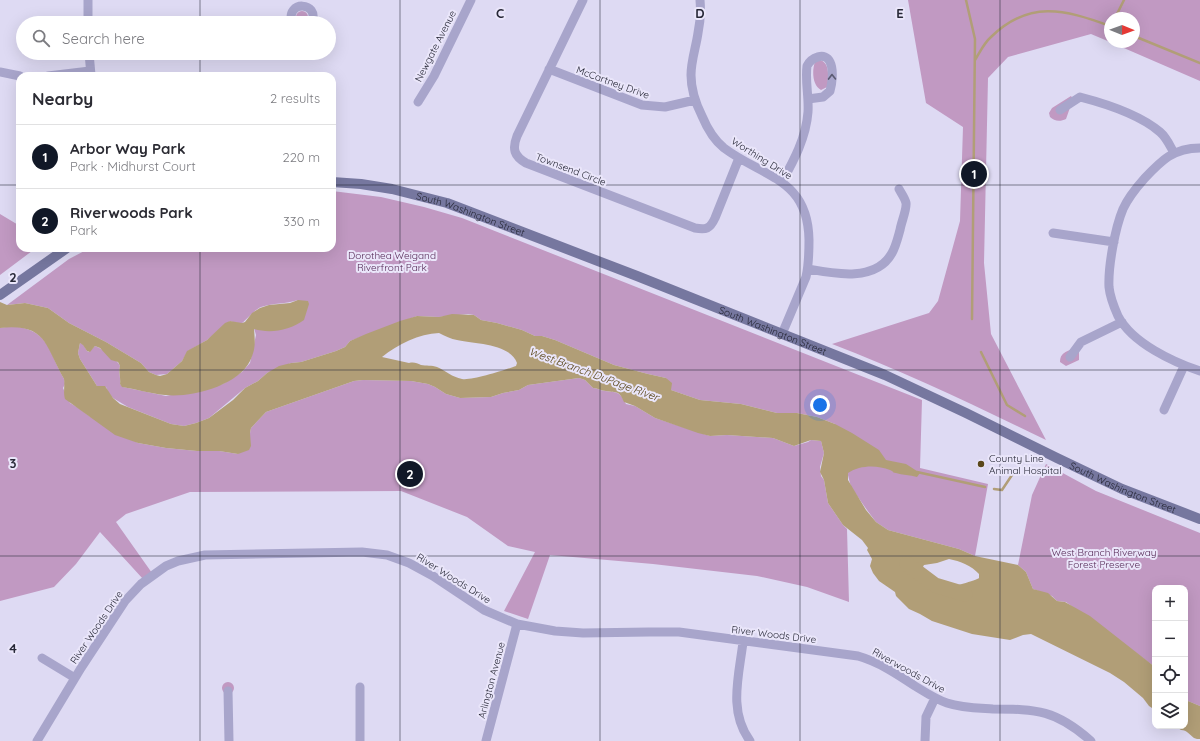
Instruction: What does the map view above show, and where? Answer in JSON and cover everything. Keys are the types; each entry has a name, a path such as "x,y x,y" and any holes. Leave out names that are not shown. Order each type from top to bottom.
{"main road":[{"name":"South Washington Street","path":"336,182 361,184 392,190 447,204 782,334 885,375 966,412 1122,489 1200,519"},
{"path":"0,295 60,252"}],"street":[{"path":"88,0 88,16"},
{"name":"Newgate Avenue","path":"418,102 434,76 471,0"},
{"name":"Townsend Circle","path":"583,0 514,143 516,156 526,163 694,228 702,229 707,229 712,226 739,158"},
{"name":"Worthing Drive","path":"700,0 698,33 692,62 691,76 695,100 710,133 723,147 739,158 782,182 795,193 802,204 807,218 809,231 808,269 804,284 782,334"},
{"path":"291,16 291,14 300,3 311,10 314,16"},
{"path":"782,182 795,158 803,138 808,113 807,66 815,57 824,57 831,62 832,79 830,91 823,97 808,99"},
{"path":"90,60 91,72"},
{"name":"McCartney Drive","path":"549,69 642,105 665,107 695,100"},
{"path":"0,72 16,75"},
{"path":"1060,110 1080,97 1116,108 1149,124 1160,132 1166,138 1174,153"},
{"path":"1200,148 1174,153 1158,164 1130,196 1123,209 1114,242 1109,276 1114,308 1122,322 1161,355 1184,366 1200,371"},
{"path":"808,269 836,274 860,274 868,272 881,265 892,254 898,237 906,203 899,189"},
{"path":"1053,233 1114,242"},
{"path":"1070,357 1080,342 1122,322"},
{"path":"1164,410 1184,366"},
{"name":"River Woods Drive","path":"36,741 125,602 141,584 153,574 172,564 185,559 205,555 362,552 387,555 409,563 433,576 484,610 517,624 569,632 666,632 693,634 743,642 828,652"},
{"name":"Arlington Avenue","path":"486,741 517,624"},
{"path":"743,642 737,708 742,728 750,741"},
{"name":"Riverwoods Drive","path":"828,652 858,656 870,660 935,698 962,707 1037,711 1066,722 1073,726 1090,741"},
{"path":"42,658 75,678"},
{"path":"360,687 360,741"},
{"path":"228,690 229,741"},
{"path":"926,741 926,717 935,698"}],"green space":[{"path":"908,0 1200,0 1200,81 1123,48 1140,48 1140,12 1104,12 1104,40 1091,34 1008,57 988,78 984,263 991,334 1046,440 967,402 832,344 929,313 938,301 960,221 963,127 926,103"},
{"path":"300,11 304,11 308,15 296,16"},
{"path":"820,60 827,67 828,74 827,87 821,90 814,81 813,73 815,62"},
{"path":"1071,96 1073,99 1066,119 1057,121 1050,117 1049,113 1052,108"},
{"name":"Dorothea Weigand Riverfront Park","path":"336,191 381,197 462,218 922,400 920,468 988,484 975,556 959,549 888,530 876,522 851,487 835,424 817,417 797,413 777,413 741,404 700,400 671,390 666,378 614,365 555,340 542,336 535,336 522,330 481,320 474,315 468,314 439,317 417,316 350,341 345,347 336,351 301,362 291,363 267,373 258,381 245,388 209,418 184,426 171,424 128,407 113,398 106,387 97,386 80,359 78,353 80,343 83,344 89,352 95,346 119,364 120,384 123,387 166,396 223,384 242,372 250,363 256,335 254,328 298,300 261,307 242,323 230,321 207,340 188,351 182,361 167,374 156,375 149,372 141,363 106,342 69,323 48,308 25,303 7,305 69,259 82,252 336,252"},
{"path":"0,214 16,224 16,252 31,252 0,275"},
{"path":"12,326 24,328 41,337 51,351 64,379 65,384 63,388 70,403 89,416 138,443 166,448 197,451 219,451 238,454 250,433 251,428 266,412 354,381 363,380 411,381 428,384 446,394 460,398 491,397 519,390 528,385 579,378 585,380 593,388 618,393 626,404 635,406 655,418 710,436 727,435 773,438 794,446 811,440 821,441 824,453 820,467 821,476 824,480 828,503 847,529 849,602 807,587 757,576 653,564 550,555 528,619 504,611 535,552 508,546 467,517 401,491 190,492 126,514 116,522 152,573 143,579 100,532 76,564 54,587 0,601 0,328"},
{"path":"1072,349 1079,351 1079,360 1066,366 1060,362 1060,359 1064,353"},
{"name":"West Branch Riverway Forest Preserve","path":"1046,464 1096,491 1200,533 1200,706 1188,701 1188,585 1152,585 1152,665 1066,602 1057,601 1052,596 1033,589 1026,572 1018,565 1032,495"},
{"path":"228,682 232,684 234,688 232,692 228,694 224,692 222,688 224,684"}],"water":[{"path":"298,300 308,301 309,304 304,320 287,329 267,331 254,329 254,349 250,361 244,370 224,384 200,392 165,395 122,387 120,384 120,366 118,362 111,360 100,348 95,346 90,352 87,351 80,343 78,353 80,359 97,386 105,386 113,398 120,404 171,424 184,426 209,418 233,400 245,388 279,366 301,362 336,351 345,347 350,341 366,334 417,316 439,317 452,314 474,315 481,320 522,330 535,336 542,336 555,340 614,365 666,378 672,383 671,390 700,400 741,404 777,413 797,413 817,417 852,433 879,450 886,460 906,464 920,473 917,477 895,473 885,468 863,467 848,473 848,480 866,510 876,522 888,530 959,549 975,556 1018,565 1026,572 1033,589 1048,593 1057,601 1065,602 1090,616 1152,665 1152,708 1143,698 1124,682 1110,673 1031,634 1023,635 1010,640 972,634 932,621 909,609 896,596 895,592 879,581 870,566 872,559 867,550 868,548 862,540 843,525 828,503 824,480 820,472 824,453 821,441 811,440 794,446 773,438 727,435 710,436 698,433 655,418 635,406 624,402 619,394 593,388 585,380 579,378 528,385 519,390 491,397 460,398 446,394 428,384 411,381 363,380 354,381 266,412 251,428 251,446 249,450 238,454 219,451 197,451 166,448 138,443 115,435 65,399 64,379 48,347 42,339 36,333 27,329 15,327 0,328 0,302 7,305 25,303 48,308 69,323 106,342 141,363 149,372 160,376 167,374 182,361 187,351 207,340 225,323 230,321 245,322 252,313 269,305 290,303","holes":["439,333 455,340 499,348 513,356 517,363 516,366 480,377 462,379 455,377 435,366 409,363 382,357 409,340 424,335","949,559 961,563 976,571 979,574 979,578 963,584 942,588 928,581 922,569 924,565"]},
{"path":"1188,701 1200,706 1200,739 1196,739 1187,732 1180,729 1188,729"}],"waterway":[{"path":"966,0 975,39 972,319"},
{"path":"1118,12 1124,0"},
{"path":"975,60 989,39 1005,25 1019,17 1033,13 1048,11 1062,12 1104,24"},
{"path":"1140,38 1200,63"},
{"path":"981,352 1007,405 1025,416"},
{"path":"917,472 985,487"},
{"path":"994,489 1002,490 1012,475"},
{"name":"West Branch DuPage River","path":"907,564 935,585 965,594"}],"place":[{"name":"Arbor Way Park","path":"974,174"},
{"name":"County Line Animal Hospital","path":"981,464"},
{"name":"Riverwoods Park","path":"410,474"}]}
